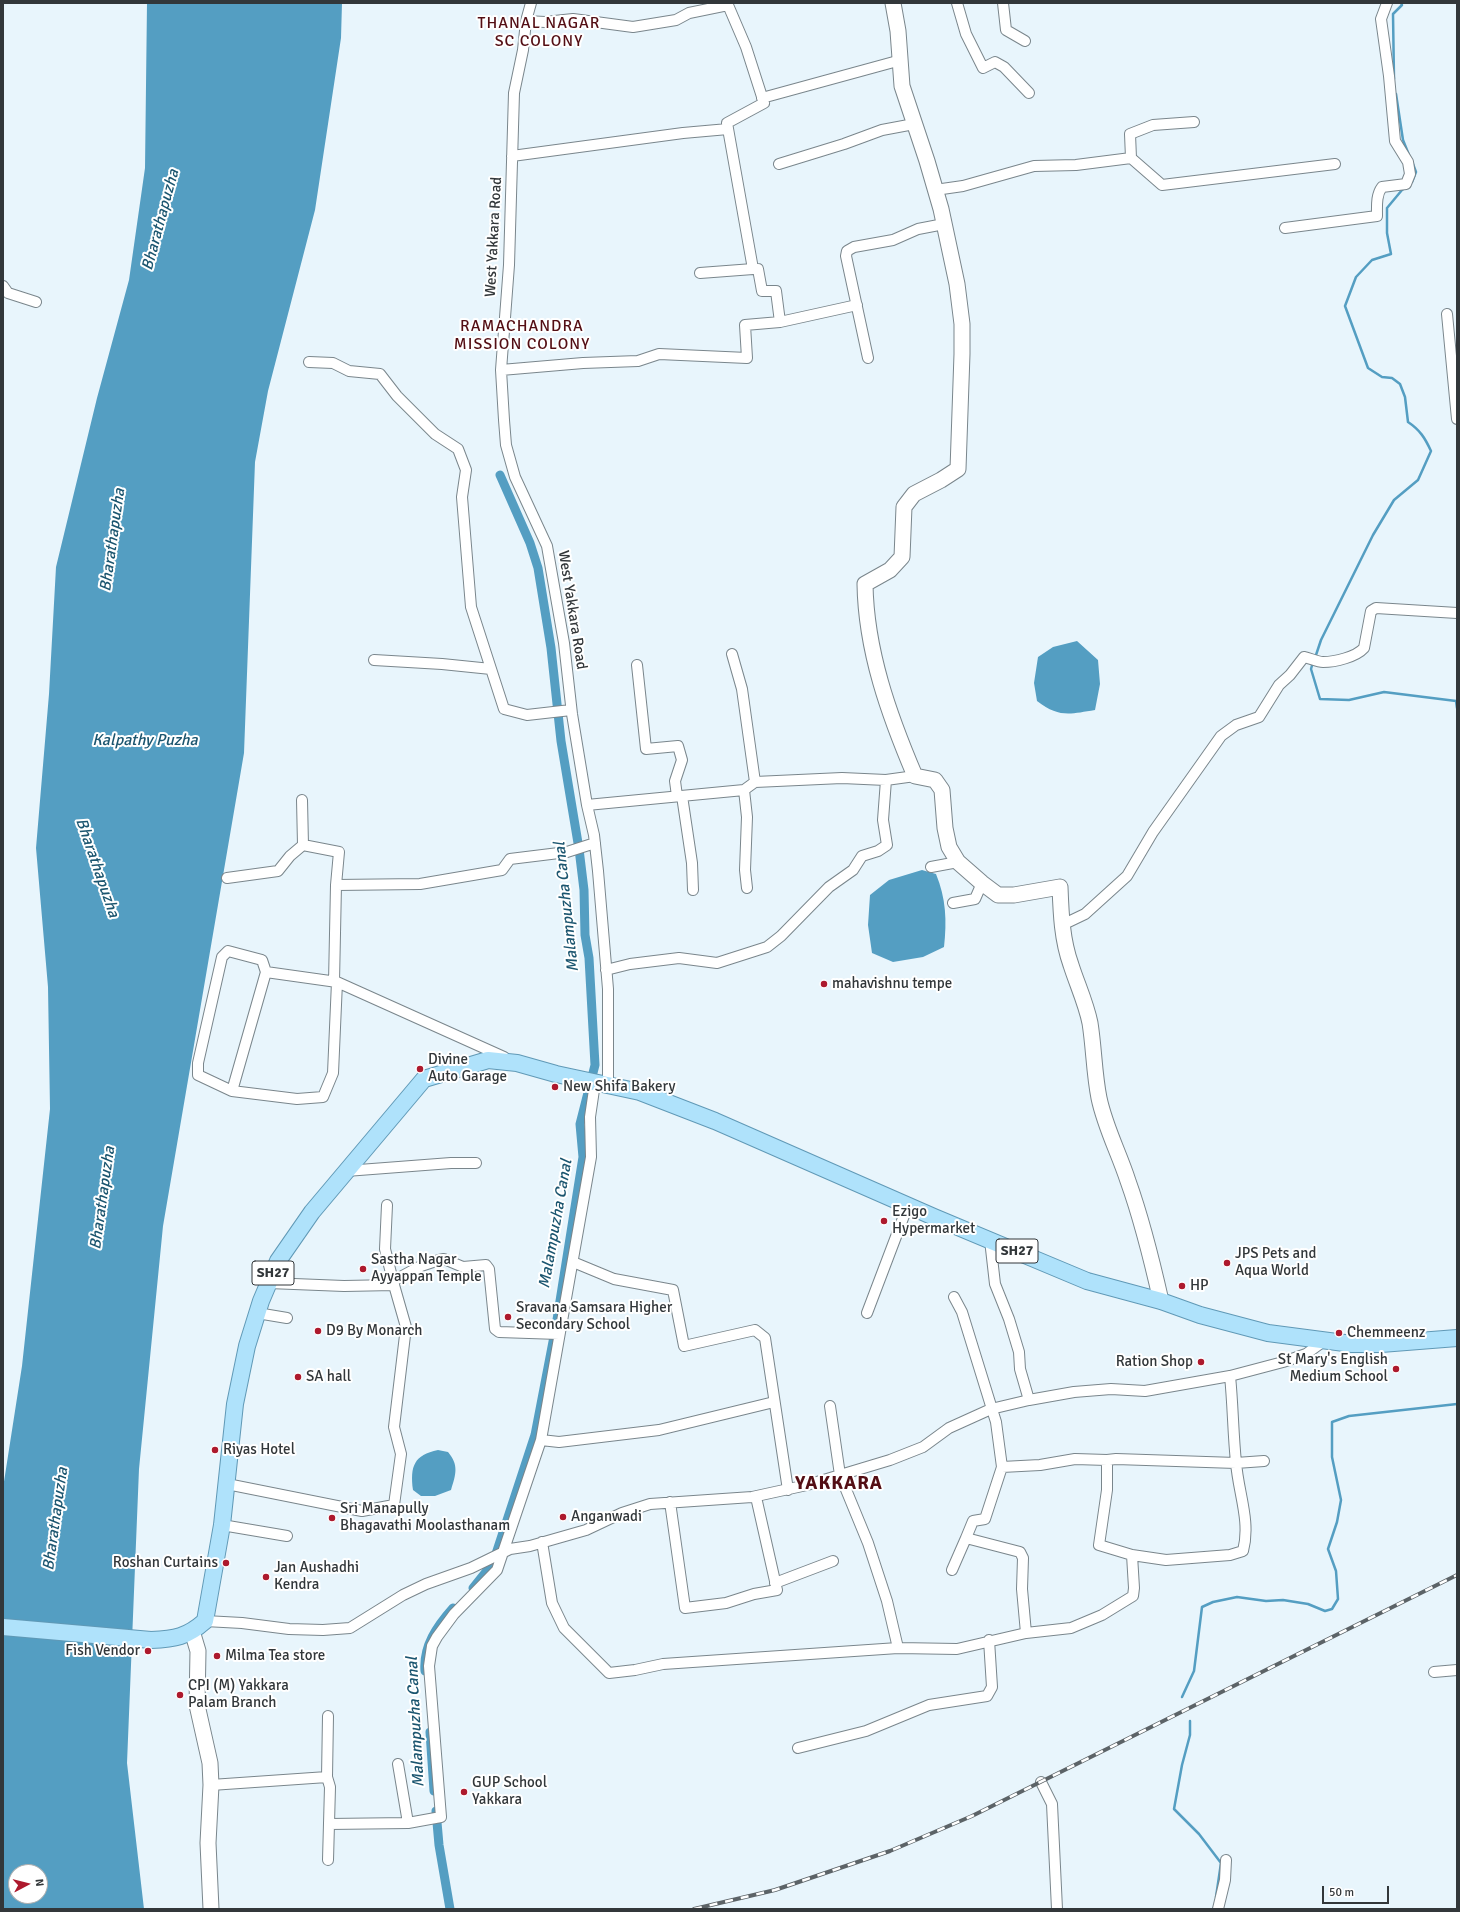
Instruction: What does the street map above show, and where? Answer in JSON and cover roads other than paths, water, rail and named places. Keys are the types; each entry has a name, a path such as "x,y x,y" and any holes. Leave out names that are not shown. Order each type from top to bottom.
{"main road":[{"name":"SH27","path":"205,1621 222,1525 236,1404 247,1346 257,1313 278,1261 308,1218 424,1079 488,1060 517,1063 640,1092 715,1121 1087,1281 1161,1301 1200,1315 1268,1333 1352,1344 1381,1344 1457,1338"},
{"path":"3,1627 151,1640 175,1639 192,1631 205,1621"}],"street":[{"name":"West Yakkara Road","path":"408,1823 441,1817 429,1666 432,1646 454,1614 496,1570 496,1556 541,1440 591,1157 590,1117 597,1083 609,1053 606,970 595,843 587,805 572,710 564,643 547,546 515,477 506,445 501,370 508,265 514,93 523,50 526,21 531,3"},
{"path":"893,3 901,60 902,86 935,190 944,224 957,284 962,324 960,444 958,470 914,494 904,507 902,557 890,570 865,584 865,607 869,634 888,711 915,776"},
{"path":"957,3 966,34 983,68 995,62 1004,67 1030,92"},
{"path":"1003,3 1006,30 1025,41"},
{"path":"1285,228 1377,216 1379,191 1382,187 1406,184 1410,174 1408,162 1394,141 1389,76 1381,19 1388,3"},
{"path":"526,21 545,22 573,19 632,27 676,20 689,13 728,5 746,47 764,104 727,123 753,269"},
{"path":"762,98 901,60"},
{"path":"1194,122 1153,125 1130,134 1131,158 1162,185 1335,164"},
{"path":"779,164 844,144 882,130 914,124"},
{"path":"512,156 683,133 728,129"},
{"path":"935,190 963,186 1034,166 1076,165 1131,158"},
{"path":"868,358 846,256 847,251 854,247 888,241 918,229 944,224"},
{"path":"700,273 758,269 762,291 776,291 780,322"},
{"path":"3,286 8,293 36,302"},
{"path":"501,370 583,363 638,361 659,354 747,358 745,325 780,322 856,305"},
{"path":"1447,314 1457,419"},
{"path":"309,362 332,363 349,371 380,374 397,396 435,434 458,449 466,470 462,497 471,607 504,709 527,715 572,710"},
{"path":"1062,925 1085,914 1127,876 1153,832 1221,736 1236,725 1259,717 1279,685 1290,675 1304,657 1322,662 1360,653 1364,648 1371,611 1376,608 1457,613"},
{"path":"732,654 742,688 755,782"},
{"path":"374,660 442,664 491,670"},
{"path":"637,665 646,749 678,746 682,760 676,781 692,863 692,890"},
{"path":"587,805 744,790 755,782 842,778 886,780 915,776 935,780 942,790 948,847 958,862 982,883 998,895 1014,895 1060,887 1062,925 1070,964 1080,987 1090,1022 1093,1058 1099,1098 1109,1133 1128,1179 1140,1216 1161,1301"},
{"path":"606,970 648,961 679,958 717,963 768,948 782,936 829,888 852,870 862,856 878,851 887,845 882,820 886,780"},
{"path":"744,790 747,817 744,870 747,888"},
{"path":"302,800 303,845"},
{"path":"336,885 420,884 502,870 510,859 567,852 595,843"},
{"path":"227,878 278,871 290,856 303,845"},
{"path":"232,1092 266,972 262,960 228,951 222,957 198,1063 198,1075 232,1092 297,1099 323,1097 333,1073 336,885 339,852 303,845"},
{"path":"931,867 958,862"},
{"path":"953,903 975,899 982,883"},
{"path":"266,972 335,982 517,1063"},
{"path":"346,1171 451,1163 476,1163"},
{"path":"227,1484 362,1511 394,1505 401,1454 394,1427 406,1327 385,1249 387,1205"},
{"path":"867,1313 908,1205"},
{"path":"990,1240 996,1284 1019,1352 1020,1369 1029,1400"},
{"path":"269,1283 344,1286 394,1283 421,1266 444,1259 463,1267 486,1265 489,1269 495,1329 499,1332 559,1334"},
{"path":"573,1262 614,1279 672,1290 684,1346 755,1330 765,1338 788,1490"},
{"path":"952,1570 973,1521 985,1519 1002,1466 996,1422 962,1312 954,1297"},
{"path":"257,1313 287,1318"},
{"path":"205,1621 242,1623 289,1629 323,1630 350,1628 403,1595 426,1584 471,1568 510,1549 586,1530 622,1513 650,1504 756,1496 788,1490 890,1460 923,1447 949,1428 991,1409 1074,1392 1111,1389 1145,1391 1230,1376 1283,1362 1306,1354 1324,1341"},
{"path":"1107,1460 1107,1490 1099,1545 1132,1555 1166,1560 1230,1555 1244,1551 1246,1540 1245,1515 1236,1463 1230,1376"},
{"path":"541,1440 559,1442 659,1430 774,1402"},
{"path":"830,1406 840,1475 868,1543 887,1601 898,1648"},
{"path":"1002,1466 1040,1465 1075,1459 1236,1463 1264,1462"},
{"path":"670,1502 685,1608 726,1603 754,1594 777,1590 756,1496"},
{"path":"222,1525 287,1536"},
{"path":"966,1538 1019,1550 1023,1558 1022,1589 1026,1633"},
{"path":"542,1542 552,1603 564,1628 609,1672 634,1670 663,1664 898,1648 957,1649 989,1640 1026,1633 1072,1628 1102,1615 1133,1596 1132,1555"},
{"path":"775,1583 832,1561"},
{"path":"192,1631 198,1651 197,1705 210,1763 211,1785 208,1843 211,1909"},
{"path":"798,1748 866,1731 929,1705 987,1696 992,1687 989,1640"},
{"path":"1434,1672 1457,1670"},
{"path":"328,1716 327,1777 330,1787 328,1860"},
{"path":"329,1824 408,1823 398,1764"},
{"path":"211,1785 327,1777"},
{"path":"1041,1782 1052,1804 1057,1909"},
{"path":"1218,1909 1225,1880 1226,1860"}],"water":[{"name":"Kalpathy Puzha","path":"147,3 342,3 341,38 315,210 268,391 255,462 244,753 163,1226 139,1469 127,1763 144,1909 3,1909 3,1488 22,1366 50,1109 48,987 36,848 49,694 56,567 97,398 129,280 145,168"},
{"path":"1077,641 1098,660 1100,684 1095,710 1071,713 1058,712 1037,701 1034,683 1038,657 1053,647"},
{"path":"922,870 936,874 942,892 945,910 944,947 923,957 893,962 872,953 868,925 870,895 889,880"},
{"path":"438,1450 448,1452 454,1461 456,1470 451,1490 435,1496 421,1496 413,1490 413,1468 415,1463 424,1455"}],"waterway":[{"path":"1394,79 1393,14 1402,5 1401,3"},
{"path":"1396,94 1403,140 1409,155"},
{"path":"1412,182 1416,172 1413,164"},
{"path":"1315,658 1321,640 1373,535 1394,500 1418,480 1431,451 1422,435 1408,422 1405,397 1400,384 1392,378 1382,377 1368,368 1345,306 1356,277 1372,260 1391,254 1387,233 1387,208 1405,188"},
{"name":"Malampuzha Canal","path":"473,1588 493,1563 535,1435 556,1326 583,1157 580,1124 595,1065 589,958 585,935 584,890 579,849 561,741 551,648 538,568 530,543 500,475"},
{"path":"1313,662 1311,669 1320,699 1349,700 1384,692 1456,701 1457,708"},
{"path":"1182,1697 1194,1671 1202,1607 1213,1602 1237,1597 1266,1601 1283,1600 1308,1604 1325,1611 1332,1609 1338,1599 1336,1571 1328,1549 1337,1522 1341,1500 1332,1457 1332,1422 1349,1416 1457,1404"},
{"name":"Malampuzha Canal","path":"425,1671 426,1653 432,1637 453,1608"},
{"path":"1190,1721 1190,1735 1182,1765 1174,1809 1199,1834 1221,1863 1216,1897"},
{"name":"Malampuzha Canal","path":"430,1732 434,1791"},
{"name":"Malampuzha Canal","path":"436,1811 439,1845 450,1909"}],"railway":[{"path":"694,1909 775,1890 890,1851 972,1816 1457,1575"}],"place":[{"name":"mahavishnu tempe","path":"824,984"},
{"name":"Divine Auto Garage","path":"420,1069"},
{"name":"New Shifa Bakery","path":"555,1087"},
{"name":"Ezigo Hypermarket","path":"884,1221"},
{"name":"JPS Pets and Aqua World","path":"1227,1263"},
{"name":"Sastha Nagar Ayyappan Temple","path":"363,1269"},
{"name":"HP","path":"1182,1286"},
{"name":"Sravana Samsara Higher Secondary School","path":"508,1317"},
{"name":"D9 By Monarch","path":"318,1331"},
{"name":"Chemmeenz","path":"1339,1333"},
{"name":"Ration Shop","path":"1201,1362"},
{"name":"St Mary's English Medium School","path":"1396,1369"},
{"name":"SA hall","path":"298,1377"},
{"name":"Riyas Hotel","path":"215,1450"},
{"name":"Anganwadi","path":"563,1517"},
{"name":"Sri Manapully Bhagavathi Moolasthanam","path":"332,1518"},
{"name":"Roshan Curtains","path":"226,1563"},
{"name":"Jan Aushadhi Kendra","path":"266,1577"},
{"name":"Fish Vendor","path":"148,1651"},
{"name":"Milma Tea store","path":"217,1656"},
{"name":"CPI (M) Yakkara Palam Branch","path":"180,1695"},
{"name":"GUP School Yakkara","path":"464,1792"}],"district":[{"name":"THANAL NAGAR SC COLONY","path":"539,33"},
{"name":"RAMACHANDRA MISSION COLONY","path":"522,336"},
{"name":"YAKKARA","path":"839,1484"}],"water label":[{"name":"Bharathapuzha","path":"161,220"},
{"name":"Bharathapuzha","path":"113,540"},
{"name":"Bharathapuzha","path":"97,868"},
{"name":"Bharathapuzha","path":"103,1198"},
{"name":"Bharathapuzha","path":"56,1519"}]}
